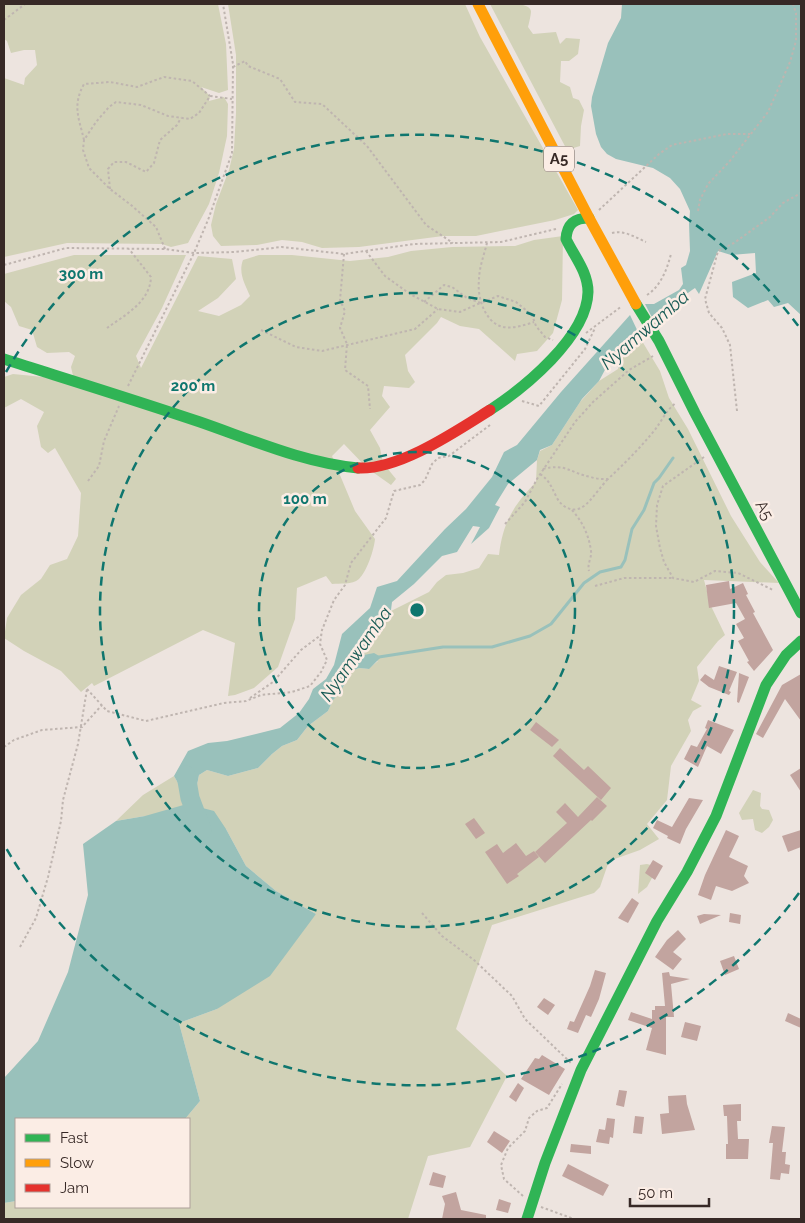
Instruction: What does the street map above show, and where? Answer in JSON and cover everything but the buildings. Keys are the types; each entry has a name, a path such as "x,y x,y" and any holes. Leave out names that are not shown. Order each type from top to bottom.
{"main road":[{"name":"A5","path":"478,4 589,218 662,346 714,450 801,613"},
{"path":"4,359 123,396 317,461 353,468 382,466 406,457 483,416 534,377 556,356 575,330 583,312 587,295 585,278 566,239 568,226 578,217 589,218"},
{"path":"527,1219 530,1203 582,1070 657,921 687,872 716,816 766,685 786,655 801,641"}],"path":[{"path":"4,20 24,4"},
{"path":"88,481 99,466 104,441 123,396 194,254 232,153 232,68 223,4"},
{"path":"698,211 700,200 708,184 729,162 768,112 790,62 796,41 796,13 793,4"},
{"path":"232,68 245,61 248,66 280,79 295,102 322,104 367,146 426,225 453,243"},
{"path":"84,140 77,110 77,97 84,84 110,82 137,87 164,77 192,81 210,96 232,99"},
{"path":"165,249 156,227 110,189 89,168 82,150 84,140 96,122 116,102 141,105 168,116 190,119 199,112 210,96"},
{"path":"110,189 108,169 114,162 126,162 146,172 154,164 160,140 177,125 181,118"},
{"path":"589,218 609,203 659,154 672,145 727,134 750,134"},
{"path":"737,411 730,345 722,328 709,313 705,298 718,251 734,243 770,217 783,203 801,193"},
{"path":"4,266 66,248 165,249 194,254 282,247 344,254 414,244 501,242 568,226"},
{"path":"600,236 616,232 628,234 646,242"},
{"path":"488,242 478,282 481,303 488,318 501,327 534,322"},
{"path":"107,328 138,306 151,287 151,277 129,249"},
{"path":"366,251 386,276 424,302 438,309 460,312 498,296 516,302 532,315 534,322 545,337 565,344"},
{"path":"344,254 340,300 345,311 340,328 347,344 345,370 368,386 370,409"},
{"path":"640,310 646,295 659,284 671,254"},
{"path":"424,302 444,285 452,287 467,298 481,303"},
{"path":"261,330 296,347 322,350 415,329 438,309"},
{"path":"522,401 539,406 586,350 595,328"},
{"path":"505,524 524,502 543,469 575,422 593,402 629,370 662,346"},
{"path":"572,510 582,508 648,438 669,408 686,395"},
{"path":"20,947 36,918 61,821 64,800 82,727 87,689 107,710 146,721 224,703 246,700 261,695 292,692 310,686 321,672 327,660 320,644 321,634 334,600 345,585 351,563 386,518 394,491 420,484 425,480 432,464 438,458 449,456 496,420"},
{"path":"673,578 664,562 656,526 657,505 663,486 714,450"},
{"path":"543,469 554,466 564,467 592,478 608,479"},
{"path":"540,474 551,485 560,504 572,510 582,521 591,552 588,565 589,571"},
{"path":"595,586 624,578 673,578 694,582 715,571 738,573 776,591"},
{"path":"246,700 273,682 301,650 321,634"},
{"path":"4,747 14,740 42,730 82,727 102,705"},
{"path":"422,913 442,936 474,960 512,996 525,1019 573,1065"},
{"path":"565,1079 546,1108 537,1111 529,1118 525,1131 508,1148 501,1165 504,1179 530,1203 574,1219"}],"green space":[{"path":"4,4 218,4 226,44 228,90 219,93 201,87 210,96 209,101 224,97 228,104 227,136 219,173 209,204 188,243 171,247 162,244 67,243 4,257 4,78 24,85 25,78 37,65 35,50 11,53 7,41 4,39"},
{"path":"228,4 465,4 480,37 578,210 574,214 555,220 476,236 443,236 359,247 322,248 302,242 282,240 257,245 221,246 213,236 211,225 234,149 236,113 236,55"},
{"path":"490,4 519,4 529,8 531,11 528,27 533,34 556,32 560,44 566,38 580,39 578,54 569,61 561,61 560,82 570,87 573,98 579,100 584,110 580,146 567,150"},
{"path":"563,236 562,300 553,333 537,351 517,354 515,361 479,329 460,326 441,317 405,355 408,371 415,382 409,388 384,386 382,396 390,407 370,430 380,448 383,463 396,479 391,485 367,468 344,444 332,456 355,511 375,539 372,554 365,571 356,581 332,584 326,576 297,588 295,619 278,667 254,688 228,696 235,643 203,630 94,686 92,683 81,692 61,671 4,638 7,618 21,595 41,579 50,565 67,559 78,536 81,493 55,448 48,453 41,447 37,426 44,412 21,399 4,408 4,377 13,374 74,380 71,367 75,356 69,352 47,353 37,347 32,330 19,326 11,307 4,301 4,274 74,255 186,255 162,308 136,356 141,368 198,256 232,259 236,279 218,298 198,311 219,316 241,305 250,296 241,269 243,260 259,255 292,255 350,261 388,257 411,251 452,247 515,246 534,240"},
{"path":"642,341 660,371 669,398 688,429 731,516 760,562 779,583 704,580 711,606 725,635 697,667 699,681 691,700 702,706 693,711 688,720 691,731 671,766 667,800 647,824 659,839 640,850 609,861 600,887 594,893 492,925 456,1029 507,1076 470,1147 428,1156 408,1219 4,1219 4,1203 15,1201 15,1208 190,1208 190,1118 186,1118 200,1101 179,1023 217,1009 316,914 276,891 246,866 226,829 145,816 116,821 143,795 174,776 179,785 185,783 189,801 197,785 199,775 207,770 228,776 258,768 282,746 297,740 308,726 328,711 352,671 359,668 368,669 378,661 364,656 368,637 385,614 429,592 446,575 463,573 479,568 488,554 499,555 503,533 510,515 536,482 537,460 540,451 552,445 580,402 599,381 618,369 620,357 630,342"},
{"path":"753,790 761,793 760,806 762,809 769,810 773,820 762,833 755,830 753,819 742,820 739,813"},
{"path":"647,864 658,867 647,887 638,894 640,865"}],"water":[{"path":"622,4 801,4 801,315 788,303 774,307 768,300 748,308 733,297 732,282 756,273 755,253 731,255 718,251 699,294 695,288 677,301 664,317 659,331 645,304 654,304 679,290 683,284 681,268 686,265 690,251 690,211 680,189 670,178 653,168 616,159 607,154 601,147 596,134 591,106 592,97 608,43 621,18"},
{"path":"630,315 639,334 630,342 620,357 607,366 599,381 582,399 552,445 540,450 537,460 508,484 495,505 500,507 489,528 471,544 480,527 473,526 457,552 442,556 414,584 392,602 391,610 381,618 369,636 365,649 364,655 374,653 381,657 369,669 359,668 352,671 328,711 308,726 297,740 282,746 258,768 228,776 207,770 199,775 197,785 189,802 185,784 179,785 174,776 188,751 208,743 227,741 280,728 299,713 309,699 313,689 326,679 334,665 342,634 370,608 377,587 397,581 466,509 492,477 504,452 517,445 561,392"},
{"path":"187,804 214,811 246,866 276,891 316,914 270,976 217,1009 179,1023 200,1101 186,1118 15,1118 15,1201 4,1203 4,1078 38,1041 68,972 88,895 83,844 116,821 145,816"}],"waterway":[{"path":"379,657 443,647 492,647 530,636 551,624 584,583 600,572 621,567 625,560 632,529 644,510 654,483 673,458"},
{"name":"Nyamwamba","path":"186,775 190,798 202,830"}],"traffic: fast":[{"path":"490,410 536,375 566,343 577,326 585,309 588,292 586,278 566,239 568,229 572,223 579,219 589,218"},
{"path":"636,304 659,341 801,613"},
{"path":"4,359 176,414 298,456 358,468"},
{"path":"527,1219 545,1163 581,1070 657,921 687,872 716,816 766,685 786,655 801,641"}],"traffic: slow":[{"path":"478,4 589,218 636,304"}],"traffic: jam":[{"path":"358,468 374,467 409,456 444,439 490,410"}]}
